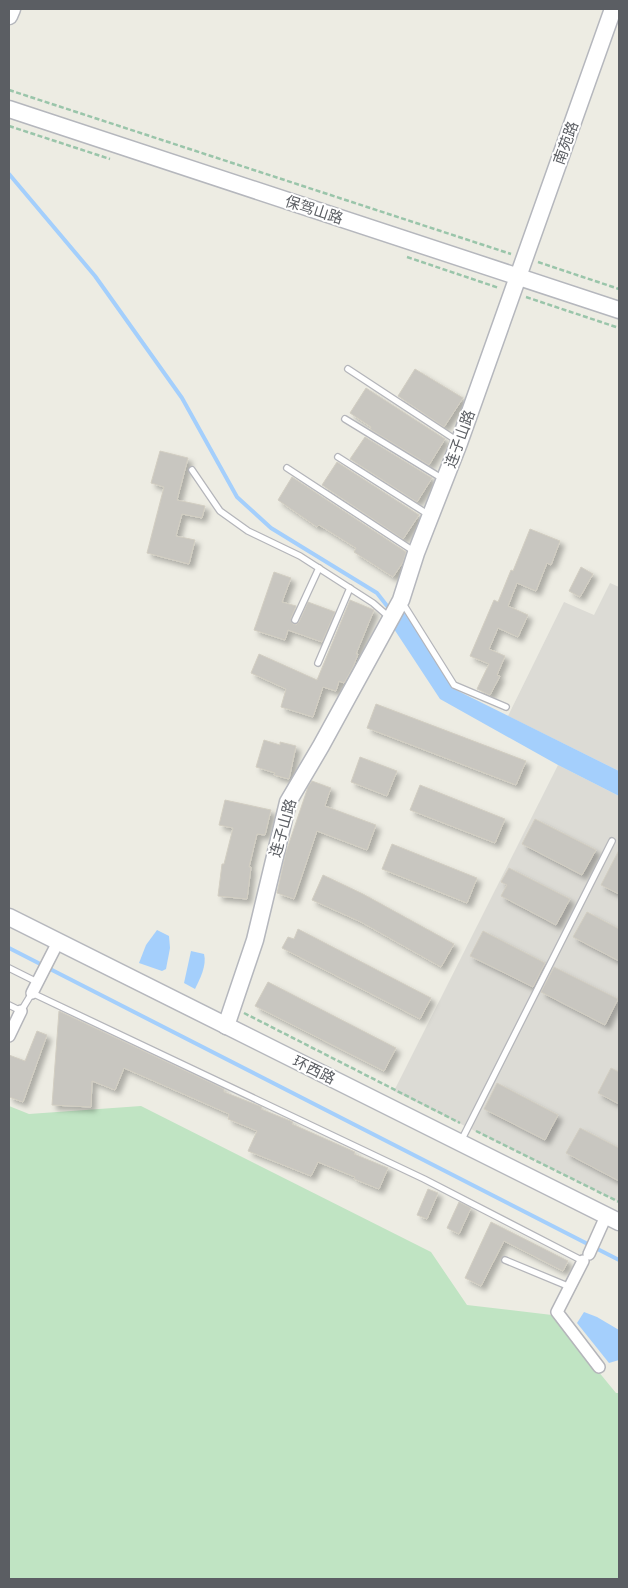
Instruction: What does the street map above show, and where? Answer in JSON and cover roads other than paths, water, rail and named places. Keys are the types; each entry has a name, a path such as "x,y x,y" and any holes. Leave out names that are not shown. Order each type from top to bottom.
{"street":[{"path":"9,16 12,9"},
{"name":"南苑路","path":"515,284 613,9"},
{"name":"保驾山路","path":"9,109 515,284 619,310"},
{"name":"连子山路","path":"226,1026 255,940 288,802 401,600 416,553 460,443 515,284"},
{"name":"环西路","path":"9,917 613,1219"},
{"path":"37,983 58,942"},
{"path":"9,1036 21,1011"},
{"path":"599,1367 557,1312 596,1238 613,1219"}],"lane":[{"path":"348,369 460,443"},
{"path":"345,419 445,480"},
{"path":"338,457 430,516"},
{"path":"287,468 416,553"},
{"path":"192,470 220,511 248,531 300,556 373,603 391,618"},
{"path":"295,620 318,568"},
{"path":"318,663 350,588"},
{"path":"401,600 454,684 506,707"},
{"path":"460,1143 612,841"},
{"path":"9,968 424,1179 586,1258"},
{"path":"9,1005 21,1011 37,983"},
{"path":"505,1260 570,1287"}],"water":[{"path":"406,607 452,688 619,771 619,796 558,765 440,699 394,629"},
{"path":"157,930 169,936 170,948 166,969 162,971 139,963 146,945"},
{"path":"191,951 204,954 205,958 205,963 195,989 184,983"},
{"path":"584,1312 619,1330 619,1360 609,1363 577,1323"}],"waterway":[{"path":"9,174 95,276 182,398 237,497 271,528 377,593 391,611"},
{"path":"9,948 619,1260"}]}
